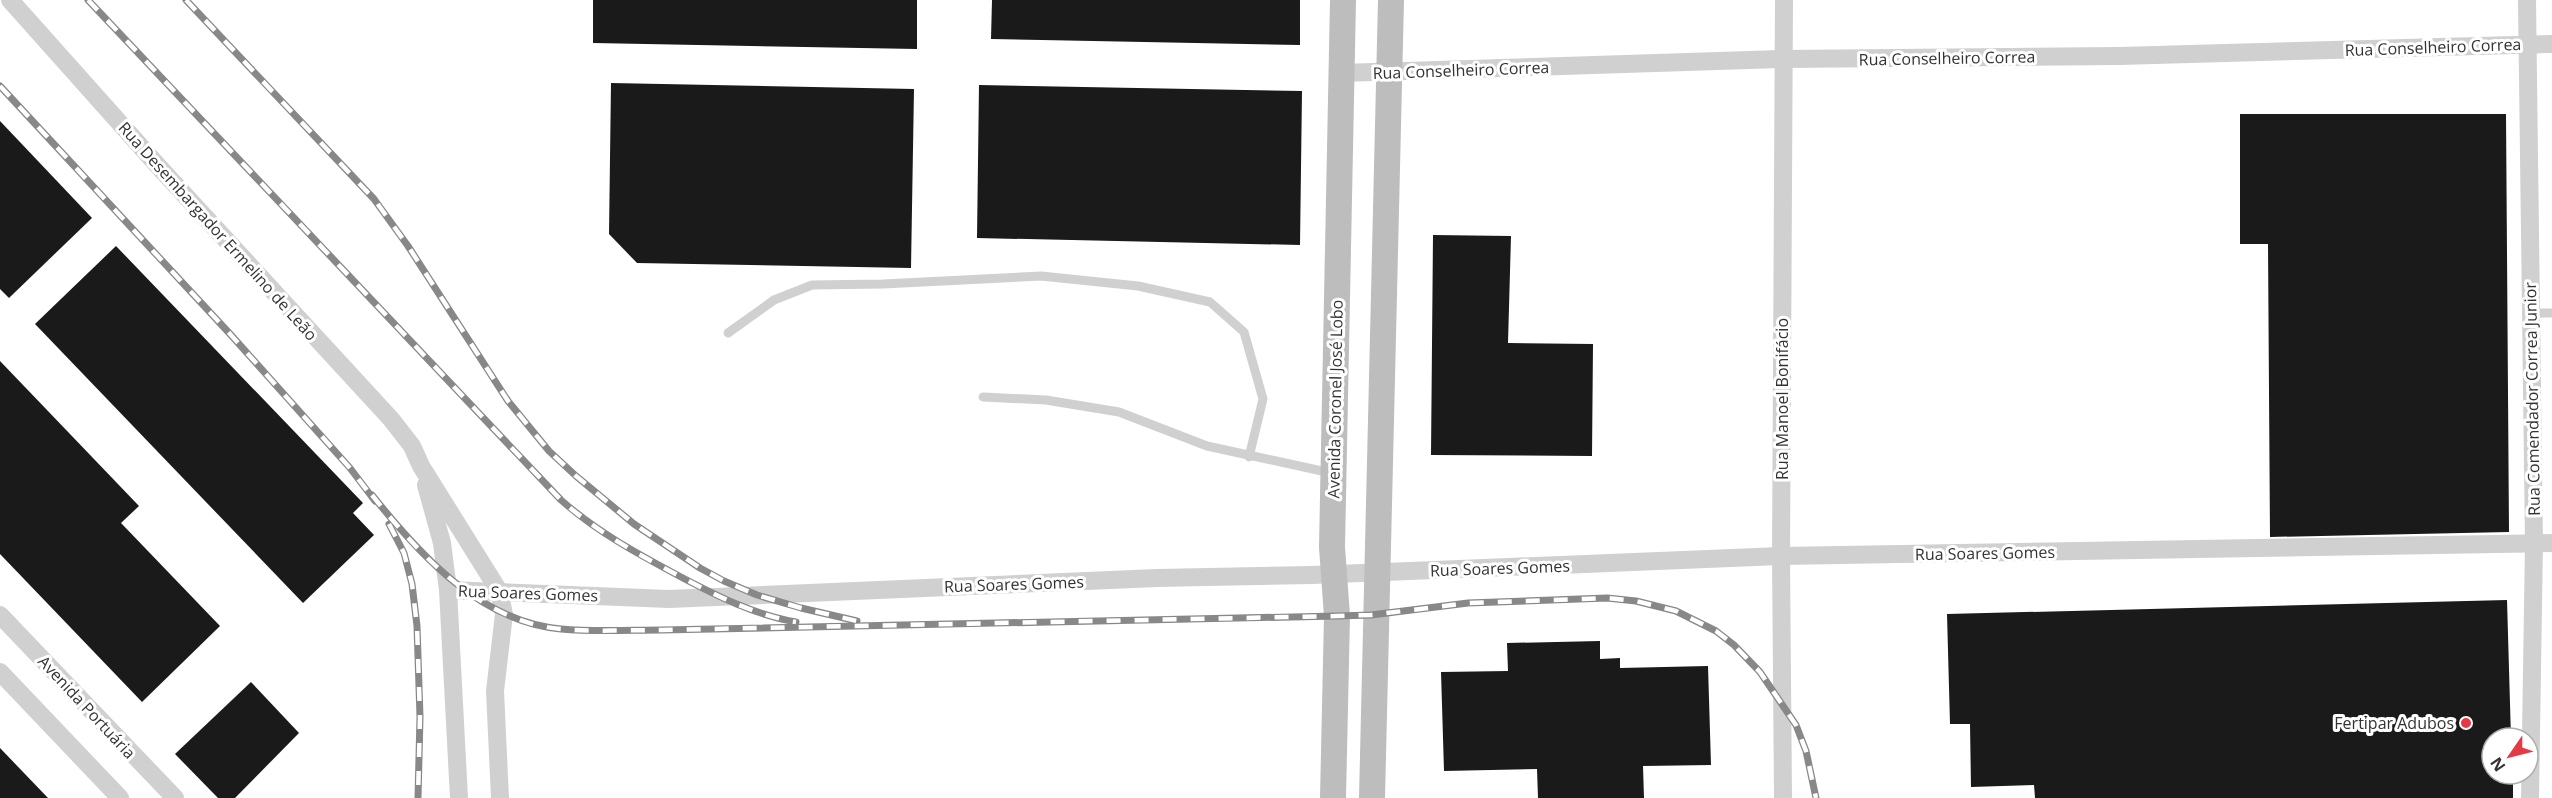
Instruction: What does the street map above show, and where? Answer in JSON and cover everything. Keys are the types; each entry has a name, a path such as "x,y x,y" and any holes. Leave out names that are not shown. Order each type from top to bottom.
{"street":[{"name":"Rua Desembargador Ermelino de Leão","path":"10,0 159,167 391,419 412,446 421,466 499,591 504,614 495,691 500,798"},
{"name":"Avenida Coronel José Lobo","path":"1333,798 1337,616 1334,574 1334,474 1343,0"},
{"path":"1372,798 1391,0"},
{"name":"Rua Manoel Bonifácio","path":"1783,798 1781,556 1784,0"},
{"name":"Rua Comendador Correa Junior","path":"2527,0 2531,313 2543,543 2530,798"},
{"name":"Rua Conselheiro Correa","path":"1341,73 1783,59 2107,56 2552,44"},
{"name":"Rua Desembargador Ermelino de Leão","path":"421,466 442,543 448,590 459,798"},
{"name":"Rua Soares Gomes","path":"448,590 669,599 1157,578 1378,573 1781,556 2543,543"},
{"name":"Avenida Portuária","path":"0,615 175,798"},
{"path":"0,672 120,798"}],"lane":[{"path":"728,333 774,300 812,285 1041,276 1138,286 1210,302 1244,332 1263,399 1249,457"},
{"path":"2531,313 2552,313"},
{"path":"983,397 1046,400 1119,412 1207,446 1334,474"}],"building":[{"path":"593,0 917,0 917,49 593,43"},
{"path":"992,0 1300,0 1300,45 991,39"},
{"path":"611,83 914,89 911,268 637,263 609,234"},
{"path":"979,85 1302,91 1300,245 977,238"},
{"path":"2240,114 2506,114 2509,532 2270,537 2268,244 2240,244"},
{"path":"0,121 92,218 9,298 0,289"},
{"path":"1433,235 1511,236 1508,343 1593,344 1592,456 1431,455"},
{"path":"116,246 363,503 353,513 374,535 303,603 35,324"},
{"path":"0,361 139,506 121,523 220,626 142,702 0,554"},
{"path":"2507,600 2511,726 2480,726 2480,786 2513,786 2513,798 2035,798 2034,785 1971,787 1970,724 1950,724 1947,614"},
{"path":"1600,641 1600,659 1620,658 1620,668 1708,666 1711,765 1643,766 1644,798 1538,798 1537,769 1444,771 1441,672 1508,671 1507,643"},
{"path":"251,682 299,733 235,798 218,798 175,754"},
{"path":"0,748 48,798 0,798"}],"railway":[{"path":"88,0 561,500 618,542 695,584 751,610 796,622"},
{"path":"186,0 374,199 408,246 508,401 549,451 576,476 634,524 700,568 724,581 757,595 857,621"},
{"path":"0,86 231,335 350,468 375,501"},
{"path":"372,495 410,540 454,582 478,599 504,613 532,624 561,629 662,630 1337,616 1371,615 1468,603 1607,598 1636,601 1676,611 1716,631 1734,645 1760,672 1796,725 1806,751 1816,798"},
{"path":"389,524 404,553 412,584 417,626 420,717 418,798"}],"place":[{"name":"Fertipar Adubos","path":"2466,723"}]}
